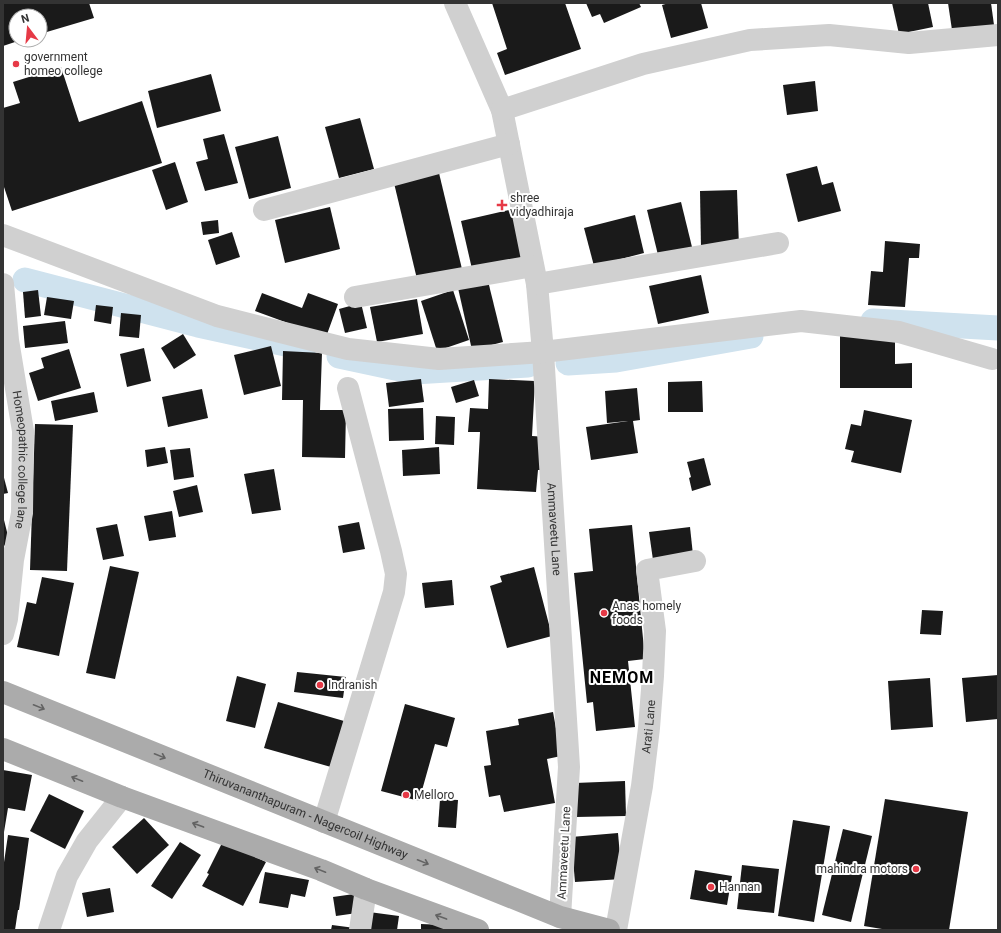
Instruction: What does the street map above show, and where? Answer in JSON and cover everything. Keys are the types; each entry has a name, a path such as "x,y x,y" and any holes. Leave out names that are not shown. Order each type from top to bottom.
{"main road":[{"name":"Thiruvananthapuram - Nagercoil Highway","path":"3,692 560,917 609,930"},
{"path":"3,749 122,797 321,870 366,889 478,930"}],"street":[{"name":"Ammaveetu Lane","path":"455,3 502,110 535,275 543,352 569,767 560,917"},
{"path":"502,110 643,64 750,40 829,35 909,43 998,35"},
{"path":"264,210 509,144"},
{"path":"3,235 217,316 348,349 439,359 543,352 801,321 899,332 992,359"},
{"path":"355,297 778,243"},
{"name":"Homeopathic college lane","path":"3,284 8,340 23,431 22,513 13,560 7,619 3,634"},
{"path":"324,822 394,592 396,574 348,388"},
{"name":"Arati Lane","path":"616,930 642,786 650,728 655,631 647,570 694,561"},
{"path":"49,930 68,876 87,841 122,797"},
{"path":"360,930 366,889"}],"building":[{"path":"3,3 89,3 94,18 48,32 48,8 8,8 8,44 3,46"},
{"path":"492,3 565,3 581,49 505,75 497,53 507,49"},
{"path":"586,3 639,3 641,7 604,23 600,14 592,17"},
{"path":"669,3 701,3 708,28 671,38 662,5"},
{"path":"892,3 928,3 933,27 899,34"},
{"path":"948,3 991,3 994,25 952,30"},
{"path":"61,67 79,122 142,101 162,163 12,211 3,184 3,108 20,103 13,82"},
{"path":"211,74 221,111 157,128 148,91"},
{"path":"815,81 818,111 787,115 783,85"},
{"path":"360,118 374,169 339,178 325,127"},
{"path":"224,134 238,183 205,191 196,162 208,159 203,139"},
{"path":"278,136 291,188 249,199 235,147"},
{"path":"175,162 188,202 166,210 152,170"},
{"path":"817,166 822,185 833,182 841,211 798,222 786,174"},
{"path":"439,173 462,269 417,279 394,183"},
{"path":"737,190 739,247 701,248 700,191"},
{"path":"681,202 692,247 658,255 647,210"},
{"path":"330,207 340,249 285,263 275,220"},
{"path":"517,208 528,256 472,269 461,221"},
{"path":"635,215 644,253 594,266 584,228"},
{"path":"218,220 219,233 203,235 201,222"},
{"path":"232,232 240,257 216,265 208,240"},
{"path":"885,241 920,244 919,258 909,258 905,307 868,305 871,271 883,272"},
{"path":"701,275 709,313 658,324 649,286"},
{"path":"488,281 503,342 472,350 458,288"},
{"path":"38,290 41,316 25,318 23,292"},
{"path":"453,290 469,340 437,351 421,301"},
{"path":"262,293 302,308 308,293 338,304 326,337 255,311"},
{"path":"47,297 74,301 71,319 44,315"},
{"path":"417,299 423,334 377,342 370,307"},
{"path":"361,303 367,328 345,333 339,309"},
{"path":"96,305 113,307 111,324 94,321"},
{"path":"121,313 141,315 139,338 119,336"},
{"path":"65,321 68,343 25,348 23,326"},
{"path":"183,334 196,355 174,369 161,348"},
{"path":"840,336 895,336 895,364 912,363 912,388 840,388"},
{"path":"271,346 281,386 244,395 234,355"},
{"path":"144,348 151,381 127,387 120,354"},
{"path":"69,349 81,388 38,401 29,373 44,368 41,358"},
{"path":"283,351 322,353 320,410 346,410 345,458 302,457 303,400 282,400"},
{"path":"421,379 424,402 389,407 386,383"},
{"path":"489,379 535,381 532,436 547,437 546,470 538,470 536,492 477,489 480,432 468,432 470,408 488,409"},
{"path":"474,380 479,396 456,403 451,387"},
{"path":"702,381 703,412 668,412 668,382"},
{"path":"637,388 640,420 633,421 638,453 591,460 586,427 628,421 607,423 605,391"},
{"path":"202,389 208,418 168,427 162,397"},
{"path":"94,392 98,412 55,421 51,401"},
{"path":"423,408 424,440 389,441 388,409"},
{"path":"864,410 912,420 901,473 851,462 854,451 845,449 851,424 861,426"},
{"path":"436,416 455,417 454,445 435,444"},
{"path":"35,424 73,425 67,571 30,570"},
{"path":"165,447 168,463 147,467 145,450"},
{"path":"439,447 440,474 403,476 402,450"},
{"path":"190,448 194,477 174,480 170,450"},
{"path":"704,458 711,485 692,491 689,478 691,477 687,462"},
{"path":"274,469 281,510 252,514 244,474"},
{"path":"3,474 8,493 3,494"},
{"path":"197,485 203,512 179,517 173,491"},
{"path":"172,511 176,537 149,541 144,516"},
{"path":"3,516 10,544 3,546"},
{"path":"359,522 365,549 343,553 338,526"},
{"path":"117,524 124,556 103,560 96,528"},
{"path":"632,525 645,659 628,661 635,727 596,731 593,702 587,703 574,573 593,571 589,529"},
{"path":"690,527 693,555 653,560 649,532"},
{"path":"110,566 139,572 115,679 86,673"},
{"path":"534,567 552,636 507,648 490,586 502,582 500,576"},
{"path":"42,577 74,583 59,656 17,647 27,602 36,604"},
{"path":"452,580 454,605 425,608 422,583"},
{"path":"922,610 943,611 941,635 920,634"},
{"name":"Indranish","path":"297,672 346,677 343,698 294,692"},
{"path":"998,675 998,719 966,722 962,678"},
{"path":"237,676 266,684 255,728 226,721"},
{"path":"930,678 933,727 891,730 888,681"},
{"path":"278,702 344,721 331,767 264,748"},
{"path":"405,704 455,718 447,747 435,744 419,801 381,791"},
{"path":"553,712 561,756 547,759 555,803 504,812 500,795 489,797 484,766 491,765 486,731 519,725 518,719"},
{"path":"3,770 32,775 25,811 8,808 4,832 3,832"},
{"path":"625,781 626,816 576,817 575,783"},
{"path":"49,794 84,811 65,849 30,831"},
{"path":"440,799 458,800 456,828 438,827"},
{"name":"mahindra motors","path":"885,799 968,812 949,930 888,930 864,926"},
{"path":"144,818 169,845 137,874 112,847"},
{"path":"793,820 830,826 814,922 778,916"},
{"path":"843,829 872,836 851,922 822,915"},
{"path":"618,833 622,879 575,882 571,837"},
{"path":"8,835 29,838 15,930 3,930 3,869"},
{"path":"223,841 266,862 243,906 202,886 209,874 207,873"},
{"path":"180,842 201,855 172,899 151,886"},
{"path":"742,865 779,869 774,913 737,909"},
{"name":"Hannan","path":"695,870 732,876 727,905 690,899"},
{"path":"265,872 309,880 305,897 291,894 288,908 259,903"},
{"path":"110,888 114,912 87,917 82,893"},
{"path":"354,894 357,913 336,916 333,897"},
{"path":"369,912 399,916 397,930 366,930"},
{"path":"421,924 444,925 443,930 421,930"},
{"path":"332,925 355,928 355,930 331,930"}],"waterway":[{"path":"25,280 198,325 304,348"},
{"path":"873,321 998,328"},
{"path":"568,363 616,360 751,336"},
{"path":"339,356 414,372 528,365"}],"place":[{"name":"government homeo college","path":"16,64"},
{"name":"shree vidyadhiraja","path":"502,205"},
{"name":"Anas homely foods","path":"604,613"},
{"name":"Indranish","path":"320,685"},
{"name":"Melloro","path":"406,795"},
{"name":"mahindra motors","path":"916,869"},
{"name":"Hannan","path":"711,887"}],"district":[{"name":"NEMOM","path":"622,677"}]}
